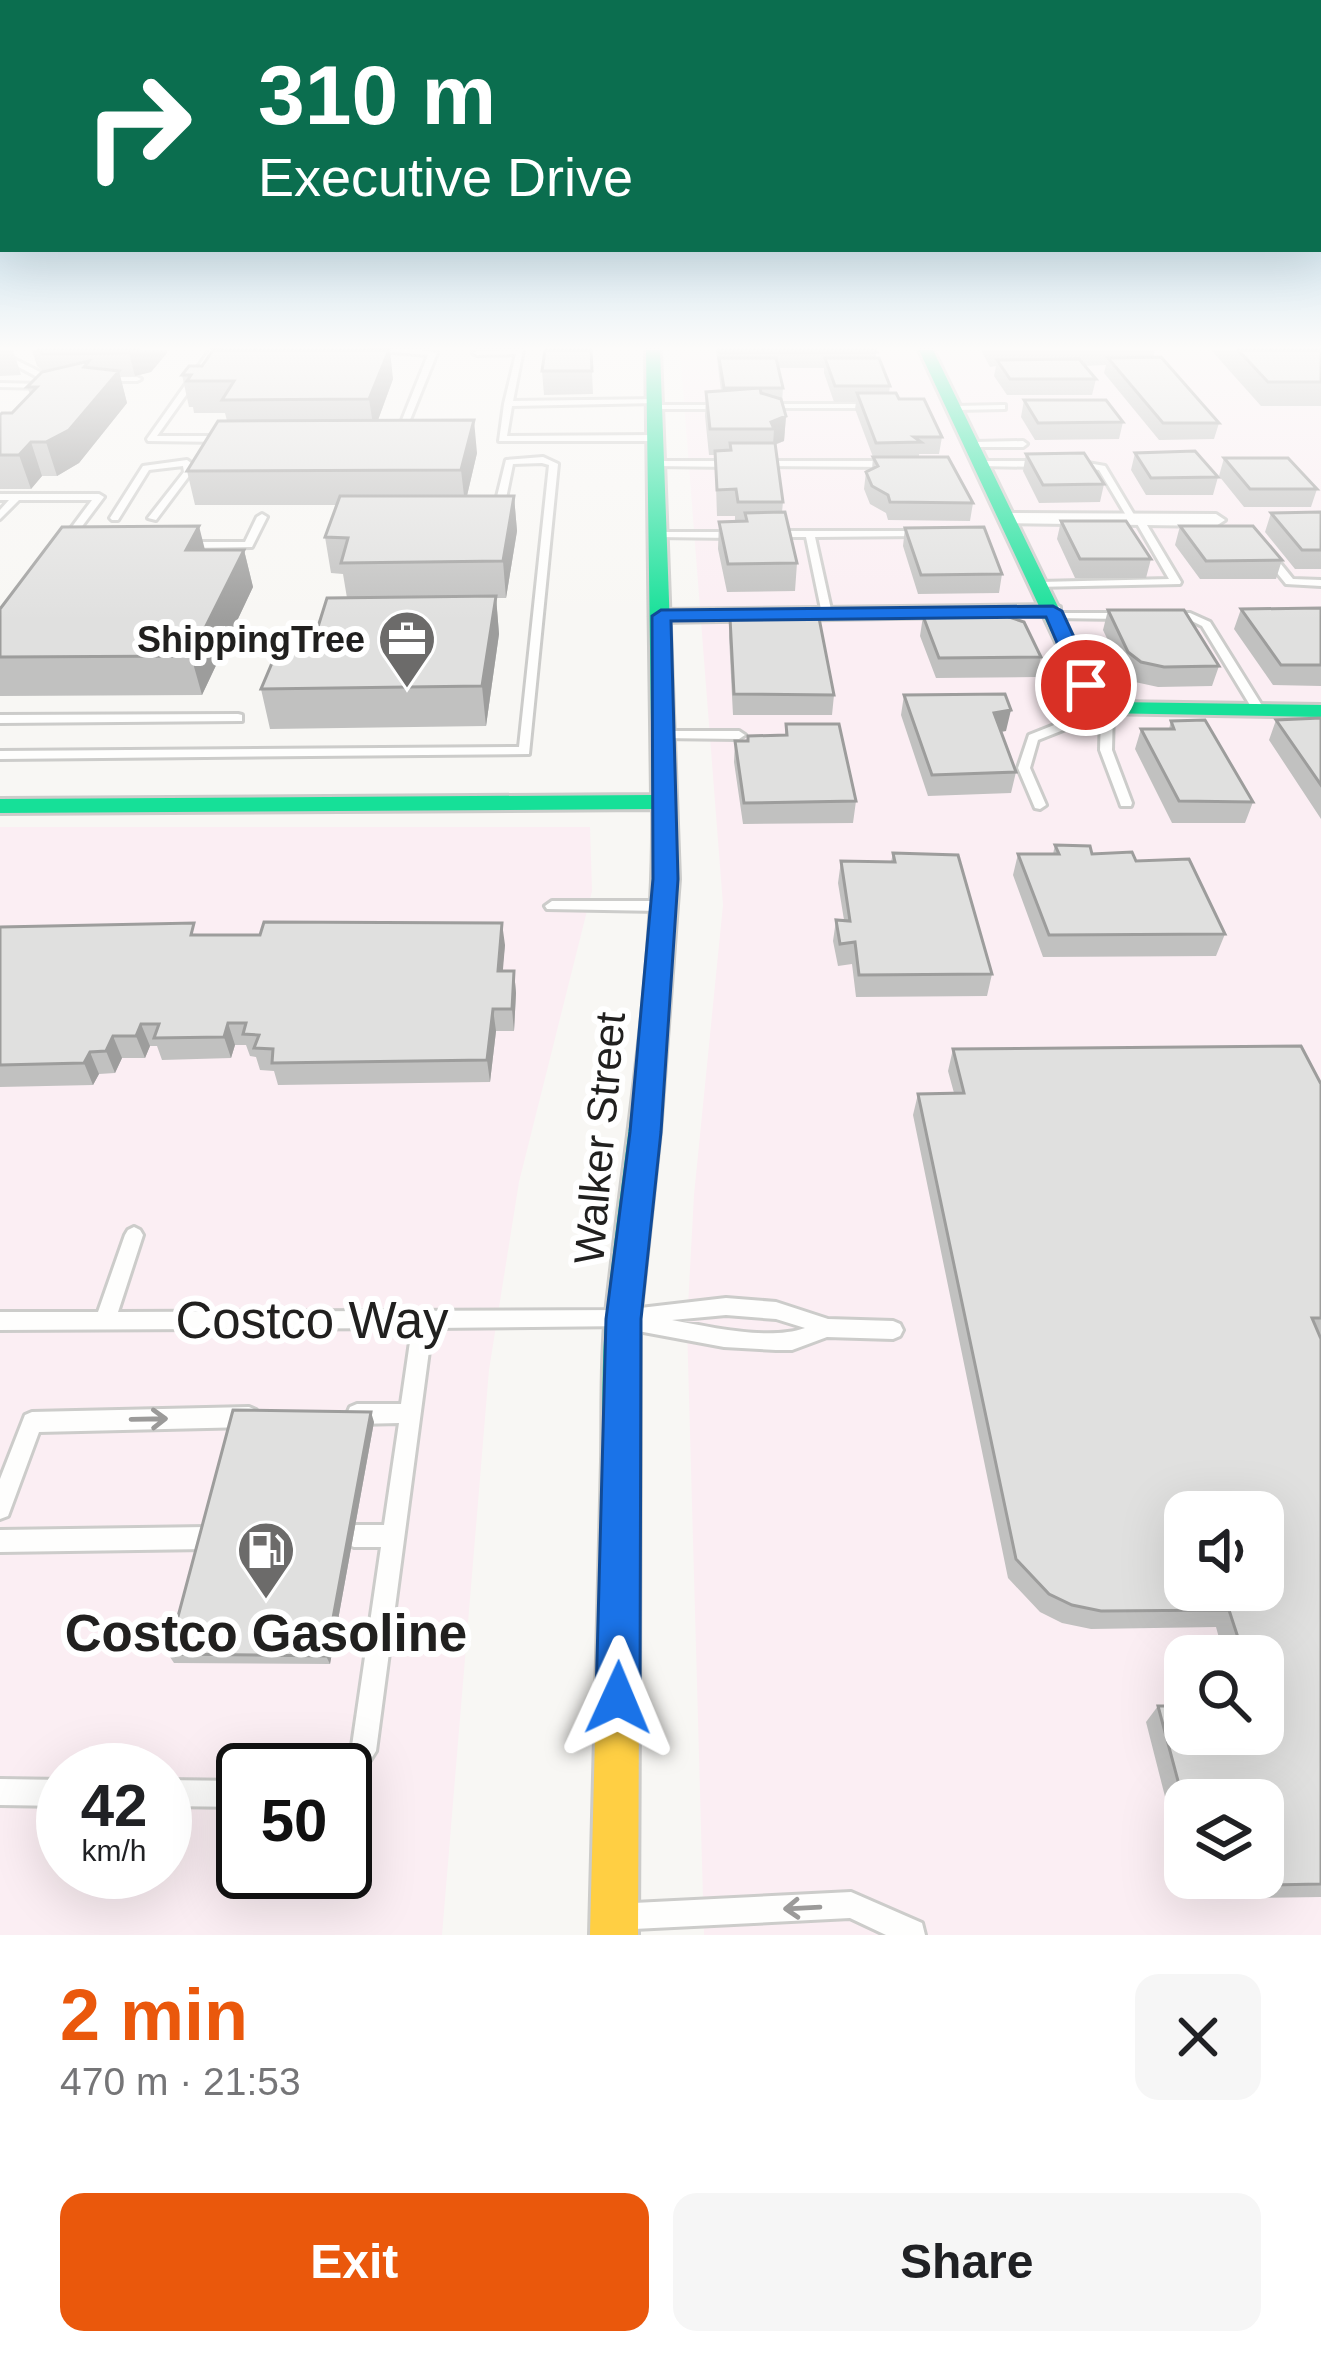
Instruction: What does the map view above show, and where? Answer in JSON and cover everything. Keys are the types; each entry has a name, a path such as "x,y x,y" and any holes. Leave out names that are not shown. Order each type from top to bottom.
{"main road":[{"name":"Walker Street","path":"614,1926 623,1319 645,1132 663,906 656,440"},
{"path":"966,440 1086,685 1107,708 1321,711"},
{"path":"0,806 664,802"}],"street":[{"path":"1006,528 1136,520 1223,524"},
{"path":"661,616 1054,614"}],"lane":[{"path":"506,440 913,464"},
{"path":"975,459 1023,444"},
{"path":"975,459 1047,464"},
{"path":"0,755 525,752 554,464 509,462 497,516"},
{"path":"115,518 146,468 187,463 188,472 153,518"},
{"path":"1039,585 1176,582 1102,468 1068,464"},
{"path":"0,497 99,497 56,556"},
{"path":"0,516 16,497"},
{"path":"182,545 249,545 262,517"},
{"path":"123,532 131,518"},
{"path":"659,535 932,533"},
{"path":"810,534 827,614"},
{"path":"1258,544 1290,582 1321,583"},
{"path":"1054,614 1145,616"},
{"path":"1168,616 1190,616 1206,624 1260,712"},
{"path":"1040,805 1024,768 1033,738 1107,708 1106,750 1126,803"},
{"path":"0,719 238,718"},
{"path":"663,735 739,735"},
{"path":"552,906 663,906"},
{"path":"105,1321 134,1234"},
{"path":"623,1319 723,1304 792,1310 827,1328"},
{"path":"623,1319 724,1338 776,1341 792,1341 827,1328 893,1330"},
{"name":"Costco Way","path":"0,1321 623,1319"},
{"path":"365,1743 423,1320"},
{"path":"339,1415 410,1413"},
{"path":"0,1508 32,1422 268,1416"},
{"path":"354,1536 393,1536"},
{"path":"0,1541 207,1538"},
{"path":"0,1792 36,1793"},
{"path":"614,1926 851,1905 913,1933 910,1935"}],"shaded area":[{"path":"687,440 1321,440 1321,1935 704,1935 687,1325 694,1195 723,905"},
{"path":"0,827 590,827 592,891 519,1182 489,1370 442,1935 0,1935"}],"building":[{"path":"0,440 49,440 31,442 19,455 0,455"},
{"path":"206,440 469,440 461,470 187,471"},
{"path":"875,440 921,442 876,443"},
{"path":"730,443 775,443 783,502 738,502 736,489 717,490 715,451 731,450"},
{"path":"1195,451 1218,477 1151,478 1135,453"},
{"path":"1084,453 1104,484 1043,485 1026,454"},
{"path":"873,457 948,457 973,503 890,502 888,495 872,486 866,472 878,466"},
{"path":"1224,458 1288,458 1317,489 1250,489"},
{"path":"340,496 514,496 503,561 341,563 348,538 325,537"},
{"path":"785,512 797,563 728,564 719,522 747,521 745,513"},
{"path":"1321,512 1321,550 1302,550 1271,513"},
{"path":"1061,521 1126,521 1151,559 1080,559"},
{"path":"199,526 186,550 244,550 191,656 0,657 0,609 62,527"},
{"path":"1180,526 1253,526 1282,560 1206,561"},
{"path":"984,527 1002,574 921,575 905,528"},
{"path":"496,596 482,686 261,689 286,630 317,630 327,598"},
{"path":"1321,608 1321,665 1281,665 1241,609"},
{"path":"1108,610 1184,610 1219,666 1164,667 1141,662 1128,652"},
{"path":"923,616 1006,616 1024,622 1041,657 939,658"},
{"path":"730,618 819,618 834,695 734,694"},
{"path":"1005,694 1011,710 994,713 1016,772 932,775 904,695"},
{"path":"1321,718 1321,785 1276,720"},
{"path":"1205,720 1253,802 1179,801 1141,729 1174,729 1171,721"},
{"path":"786,724 839,724 856,801 744,803 735,741 787,735"},
{"path":"1055,845 1090,846 1092,854 1132,852 1136,861 1189,859 1225,934 1049,935 1018,854 1059,854"},
{"path":"893,853 958,855 992,974 859,975 855,942 840,944 836,920 850,921 841,861 895,862"},
{"path":"264,922 502,923 498,971 514,971 512,1009 493,1009 487,1060 272,1063 273,1049 254,1048 259,1035 243,1034 246,1023 228,1023 224,1037 154,1038 159,1024 141,1024 136,1036 113,1036 106,1051 90,1052 84,1063 0,1065 0,927 194,923 191,935 260,935"},
{"path":"1301,1046 1321,1084 1321,1318 1312,1318 1321,1339 1321,1884 1284,1885 1284,1779 1178,1779 1171,1755 1284,1755 1284,1635 1237,1635 1229,1611 1284,1611 1284,1491 1164,1491 1164,1611 1101,1611 1072,1605 1049,1594 1016,1559 918,1094 964,1093 953,1049"},
{"name":"Costco Gasoline","path":"233,1410 371,1412 326,1656 168,1654"}],"traffic: fast":[{"path":"621,1461 623,1319 645,1132 666,879 655,440"},
{"path":"969,440 1086,685 1107,708 1321,711"},
{"path":"0,806 664,802"}],"traffic: slow":[{"path":"614,1935 621,1461"}],"place":[{"name":"ShippingTree","path":"407,690"},
{"name":"Costco Gasoline","path":"266,1601"}],"route":[{"path":"618,1698 623,1319 645,1132 666,879 661,616 1053,611 1086,685"}]}
